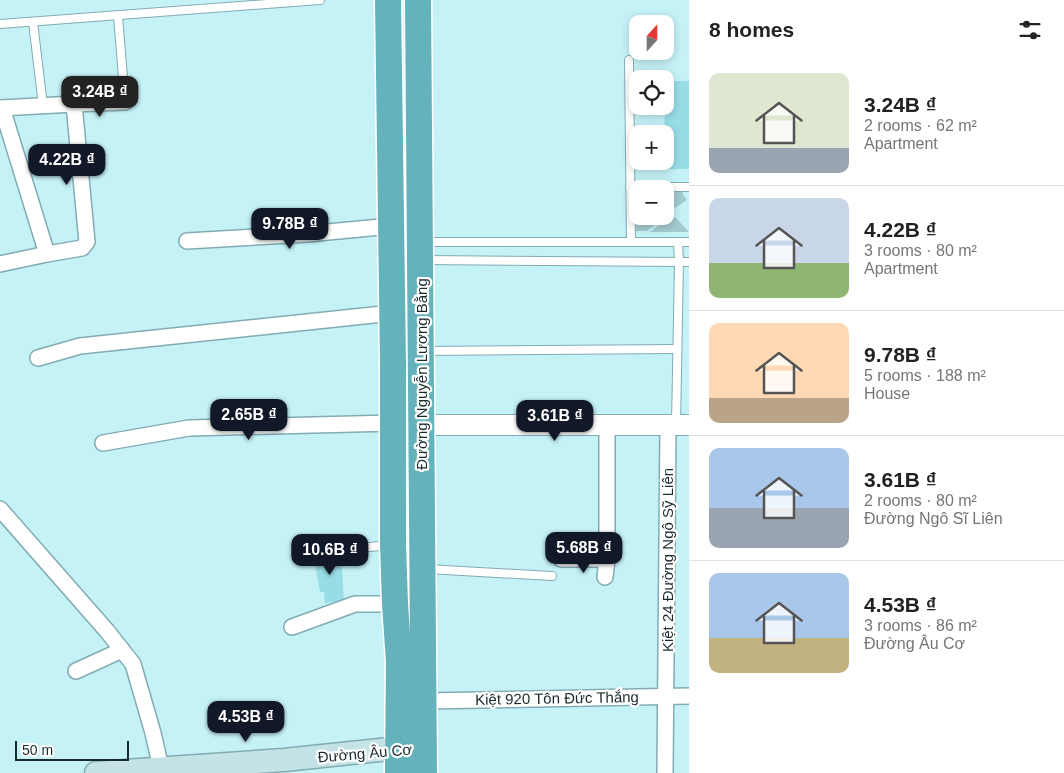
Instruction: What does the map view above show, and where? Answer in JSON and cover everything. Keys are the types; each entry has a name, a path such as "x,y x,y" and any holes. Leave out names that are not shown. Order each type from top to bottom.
{"highway":[{"name":"Đường Nguyễn Lương Bằng","path":"388,0 393,544 399,662 412,761"},
{"name":"Đường Nguyễn Lương Bằng","path":"412,761 424,700 418,0"},
{"path":"391,255 421,252"}],"main road":[{"name":"Đường Âu Cơ","path":"107,773 161,768 258,767 412,761"}],"street":[{"path":"47,254 1,108 125,102"},
{"path":"0,264 85,247 87,242 74,104"},
{"path":"187,241 307,234 391,226"},
{"path":"38,358 80,346 392,313"},
{"path":"102,443 189,428 393,423"},
{"path":"421,425 678,425"},
{"path":"605,576 608,559 607,425"},
{"name":"Kiệt 24 Đường Ngô Sỹ Liên","path":"665,773 678,425"},
{"path":"0,509 108,631 133,664 161,768"},
{"path":"561,558 608,559"},
{"path":"292,627 355,604 395,604"},
{"path":"76,671 122,650"},
{"name":"Kiệt 920 Tôn Đức Thắng","path":"424,700 689,696"}],"lane":[{"path":"0,24 320,0"},
{"path":"118,16 125,102"},
{"path":"33,22 43,106"},
{"path":"629,60 630,180"},
{"path":"674,188 689,188"},
{"path":"631,225 631,242"},
{"path":"421,252 631,242 689,242"},
{"path":"678,242 678,425"},
{"path":"421,252 689,262"},
{"path":"420,351 677,349"},
{"path":"323,552 393,544"},
{"path":"422,568 552,576"}],"shaded area":[{"path":"674,189 683,189 683,195 687,200 675,208"},
{"path":"674,217 689,232 650,232 659,225 674,225"},
{"path":"636,225 655,225 647,231 636,231"}],"building":[{"path":"674,81 689,81 689,169 674,169 674,125 664,125 665,115 674,115"},
{"path":"341,553 344,601 325,603 324,592 320,592 313,554"}]}
